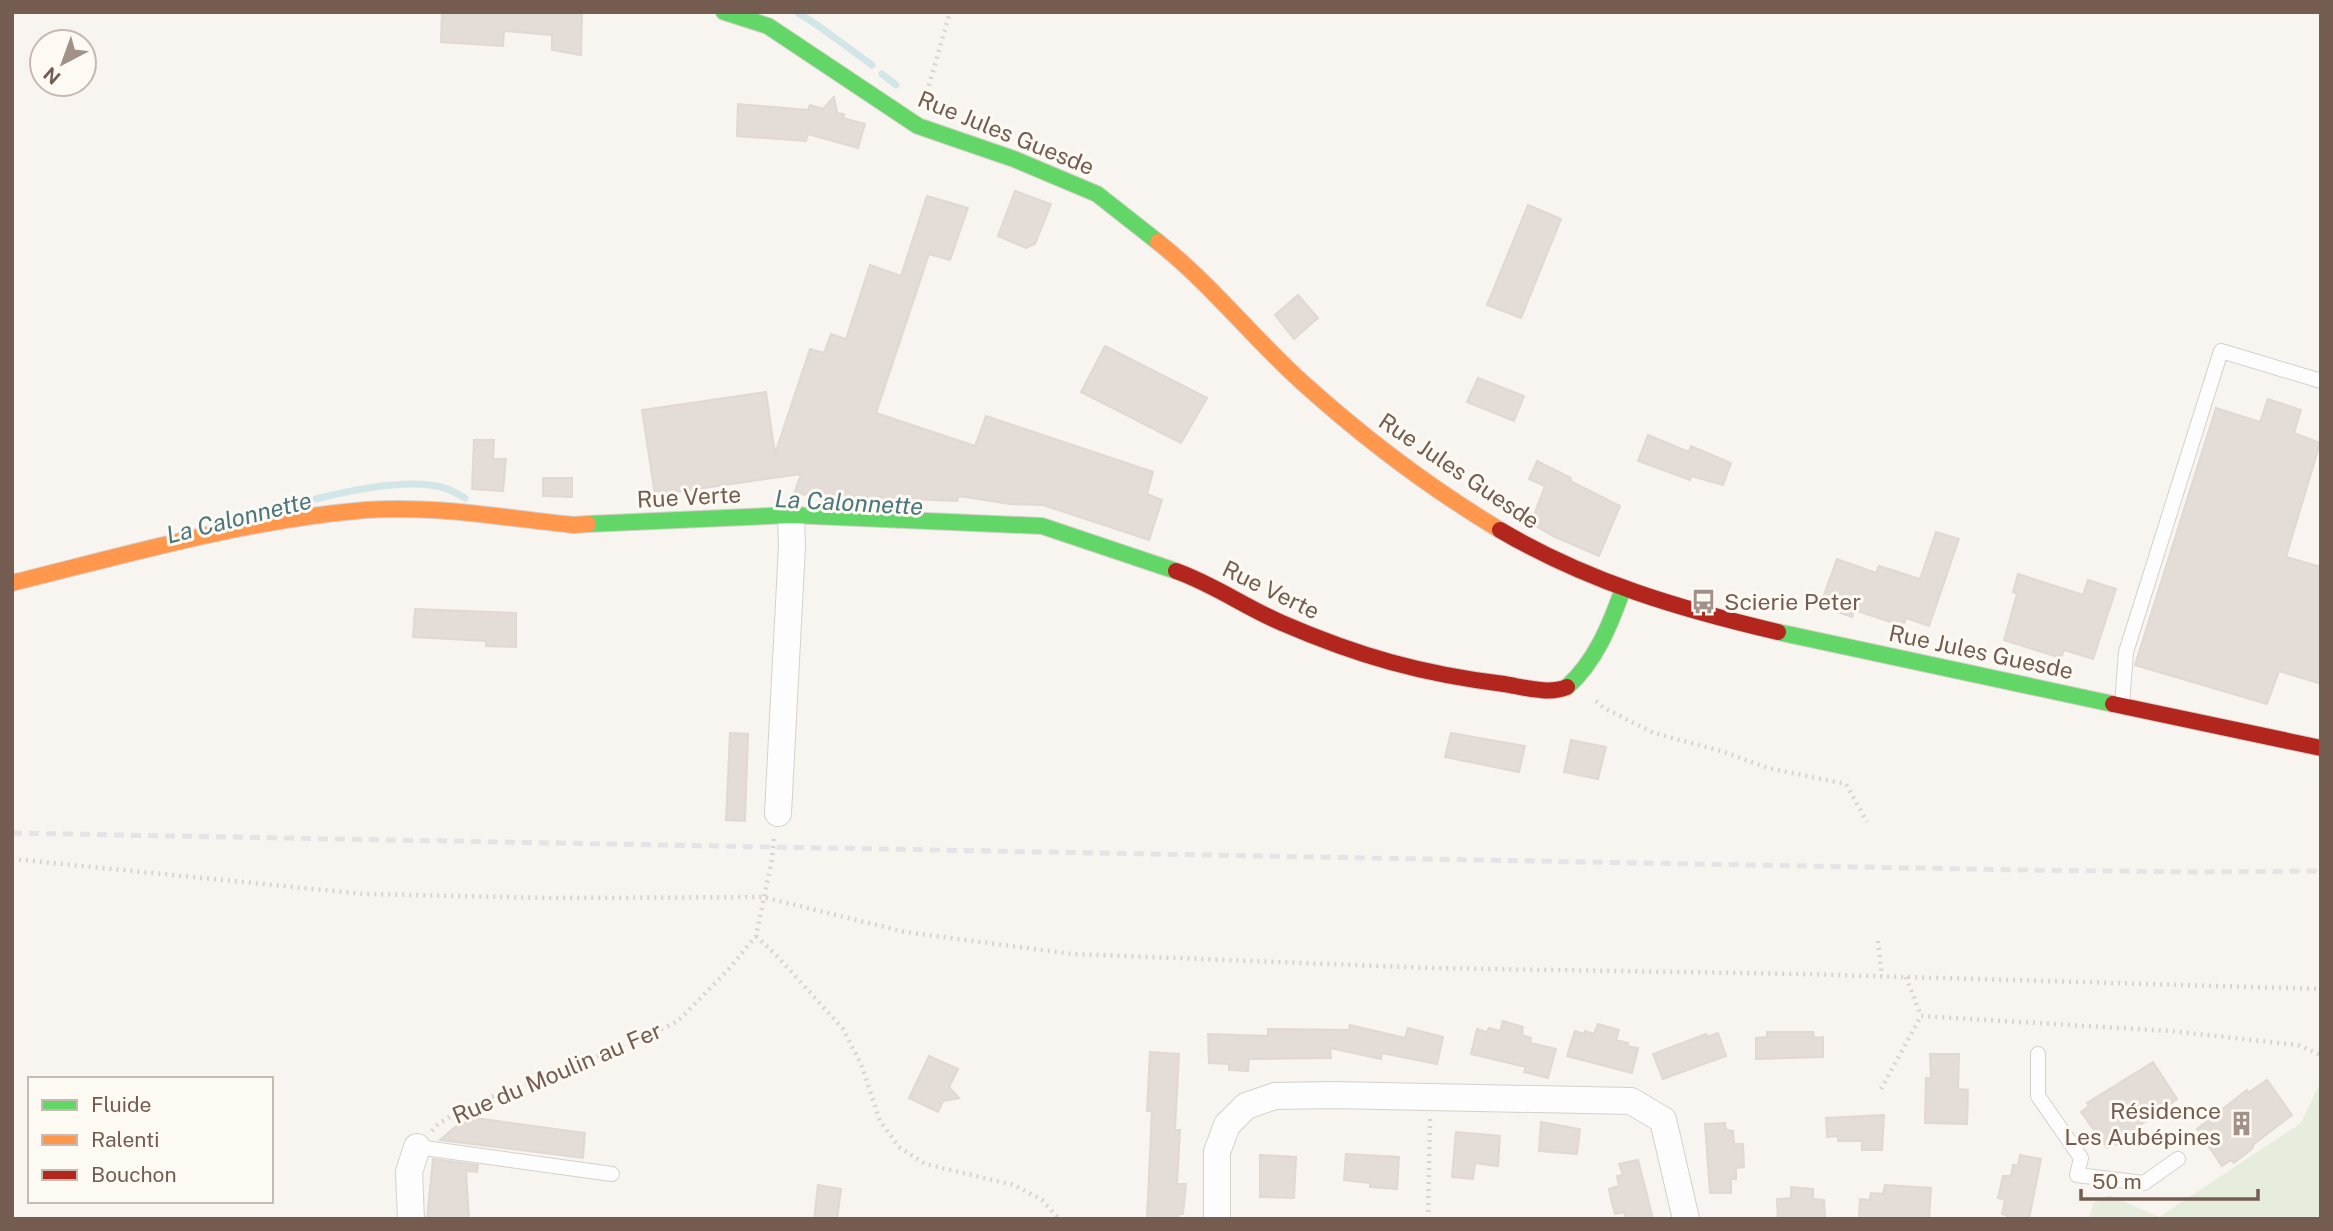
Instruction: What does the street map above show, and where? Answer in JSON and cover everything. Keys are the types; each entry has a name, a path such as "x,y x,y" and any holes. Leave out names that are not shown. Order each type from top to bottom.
{"street":[{"name":"Rue Jules Guesde","path":"724,12 768,26 918,126 1014,159 1097,194 1187,265 1303,383 1390,456 1469,511 1540,553 1623,589 1706,615 1847,648 2321,748"},
{"name":"Rue Verte","path":"12,583 180,541 284,520 368,510 434,510 573,525 790,515 1042,527 1198,579 1279,622 1395,665 1447,677 1521,687 1565,689 1574,683"},
{"path":"776,824 792,546 790,515"},
{"path":"1574,683 1599,645 1623,589"},
{"path":"1217,1219 1217,1152 1227,1125 1246,1106 1275,1096 1333,1095 1631,1101 1662,1120 1686,1219"},
{"path":"411,1219 409,1172 417,1147"}],"lane":[{"path":"2122,705 2126,652 2221,351 2321,381"},
{"path":"2038,1054 2038,1096 2081,1158 2077,1175 2144,1184 2178,1160"},
{"name":"Rue du Moulin au Fer","path":"417,1147 612,1174"}],"path":[{"path":"918,126 950,12"},
{"path":"1574,683 1604,708 1654,733 1721,751 1768,768 1846,784 1867,821"},
{"name":"Rue du Moulin au Fer","path":"417,1147 438,1124 466,1107 642,1039 678,1021 728,970 756,936 772,859 776,824"},
{"path":"12,859 364,894 551,898 763,897 905,932 1072,954 1431,968 1882,976 2321,989"},
{"path":"756,936 842,1028 861,1064 880,1121 900,1147 925,1164 1014,1185 1042,1200 1059,1219"},
{"path":"1878,941 1882,976"},
{"path":"1881,1089 1921,1016 1906,977"},
{"path":"1921,1016 2170,1031 2298,1045 2321,1055"},
{"path":"1428,1219 1441,1098"}],"green space":[{"path":"2321,1081 2321,1219 2089,1219 2093,1203 2109,1195 2159,1217 2301,1123"}],"building":[{"path":"442,12 582,12 581,55 552,50 552,35 504,31 503,46 441,42"},
{"path":"834,97 837,113 844,114 843,118 865,124 858,148 808,134 806,141 737,136 738,104 808,110 810,105 823,109"},
{"path":"1015,191 1051,204 1035,244 1026,248 998,236"},
{"path":"927,196 968,208 950,260 929,254 876,413 975,446 986,416 1153,472 1147,494 1162,500 1149,540 1043,505 1010,504 959,496 957,501 794,494 801,474 655,495 642,410 766,392 775,454 810,349 824,353 831,334 846,339 870,265 901,276"},
{"path":"1528,205 1561,219 1521,318 1487,305"},
{"path":"1298,295 1318,318 1294,339 1275,315"},
{"path":"1105,346 1207,398 1181,443 1081,392"},
{"path":"1478,378 1524,396 1514,421 1467,402"},
{"path":"2268,399 2301,410 2294,433 2320,443 2286,557 2321,567 2321,684 2279,671 2267,704 2135,665 2216,408 2260,422"},
{"path":"1648,435 1689,452 1691,446 1731,463 1723,485 1691,476 1690,480 1638,461"},
{"path":"474,440 494,440 493,459 506,459 503,491 472,489"},
{"path":"1537,461 1620,506 1599,556 1531,523 1545,486 1529,479"},
{"path":"543,478 572,478 572,497 543,496"},
{"path":"1936,532 1959,539 1929,626 1906,618 1903,626 1854,610 1852,617 1820,606 1837,559 1876,573 1879,566 1920,579"},
{"path":"2018,574 2083,595 2088,580 2116,589 2093,659 2064,650 2061,658 2004,640 2017,594 2013,592"},
{"path":"415,609 516,613 516,647 486,646 486,641 413,637"},
{"path":"730,733 748,734 745,821 726,820"},
{"path":"1451,733 1525,746 1519,772 1445,757"},
{"path":"1571,740 1606,747 1598,779 1564,772"},
{"path":"1503,1021 1523,1027 1522,1035 1531,1038 1530,1043 1556,1049 1548,1078 1524,1072 1526,1067 1471,1054 1477,1029 1487,1032 1489,1028 1500,1031"},
{"path":"1598,1024 1619,1030 1616,1040 1638,1048 1632,1073 1567,1056 1575,1031 1594,1034"},
{"path":"1350,1025 1405,1038 1408,1028 1443,1037 1437,1064 1382,1053 1381,1059 1330,1048 1331,1058 1249,1059 1248,1071 1229,1070 1229,1064 1209,1063 1208,1034 1268,1036 1268,1029 1349,1030"},
{"path":"1767,1032 1813,1032 1814,1038 1823,1037 1823,1057 1756,1059 1756,1038 1767,1037"},
{"path":"1718,1033 1726,1056 1663,1079 1653,1054 1706,1034 1707,1037"},
{"path":"1150,1052 1179,1054 1175,1130 1180,1130 1177,1184 1186,1184 1183,1214 1179,1214 1178,1219 1147,1219 1152,1111 1147,1111"},
{"path":"1930,1054 1959,1054 1958,1089 1968,1090 1967,1124 1925,1123 1926,1078 1931,1078"},
{"path":"929,1056 958,1069 949,1087 959,1098 943,1101 938,1112 909,1098"},
{"name":"Résidence Les Aubépines","path":"2153,1062 2177,1099 2135,1129 2136,1133 2107,1148 2081,1112 2089,1106 2087,1103"},
{"name":"Résidence Les Aubépines","path":"2267,1080 2292,1115 2234,1163 2231,1160 2222,1166 2197,1129 2247,1090 2248,1093"},
{"path":"1884,1115 1882,1150 1862,1150 1862,1141 1838,1141 1838,1136 1827,1137 1826,1118"},
{"path":"475,1118 585,1133 583,1158 440,1140 455,1127"},
{"path":"1541,1122 1580,1129 1577,1154 1539,1151"},
{"path":"1725,1123 1726,1130 1733,1131 1734,1144 1743,1144 1744,1167 1736,1168 1736,1179 1731,1179 1731,1193 1710,1193 1705,1124"},
{"path":"1456,1132 1500,1136 1498,1166 1475,1163 1473,1179 1452,1177"},
{"path":"1346,1154 1399,1157 1397,1189 1370,1187 1370,1183 1344,1180"},
{"path":"1260,1155 1296,1157 1294,1198 1260,1197"},
{"path":"2020,1155 2041,1159 2029,1219 2007,1219 2007,1215 2002,1214 2005,1200 1998,1198 2003,1176 2011,1176 2013,1165 2018,1165"},
{"path":"433,1159 478,1165 477,1172 466,1171 469,1219 427,1219"},
{"path":"1638,1160 1653,1219 1626,1219 1624,1212 1615,1214 1611,1199 1609,1189 1619,1186 1617,1176 1623,1175 1619,1164"},
{"path":"818,1185 841,1189 837,1219 814,1219"},
{"path":"1885,1185 1931,1188 1929,1219 1859,1219 1860,1199 1870,1200 1871,1193 1883,1194"},
{"path":"1791,1187 1813,1189 1813,1199 1824,1200 1825,1219 1778,1219 1777,1199 1791,1198"}],"waterway":[{"path":"797,12 872,65"},
{"path":"882,74 896,85"},
{"name":"La Calonnette","path":"316,499 403,484 444,488 465,498"}],"railway":[{"path":"12,833 2021,870 2321,871"}],"traffic: fast":[{"path":"724,12 768,26 918,126 1014,159 1097,194 1158,242"},
{"path":"588,524 791,515 1042,526 1176,571"},
{"path":"1567,687 1594,654 1623,589"},
{"path":"1778,632 2113,704"}],"traffic: slow":[{"path":"1158,242 1196,275 1303,383 1350,423 1423,480 1500,530"},
{"path":"12,583 232,530 366,510 418,509 573,525 588,524"}],"traffic: jam":[{"path":"1500,530 1567,565 1635,592 1778,632"},
{"path":"1176,571 1282,623 1364,654 1445,675 1536,690 1567,687"},
{"path":"2113,704 2321,748"}],"place":[{"name":"Scierie Peter","path":"1704,602"},
{"name":"Résidence Les Aubépines","path":"2241,1124"}]}
